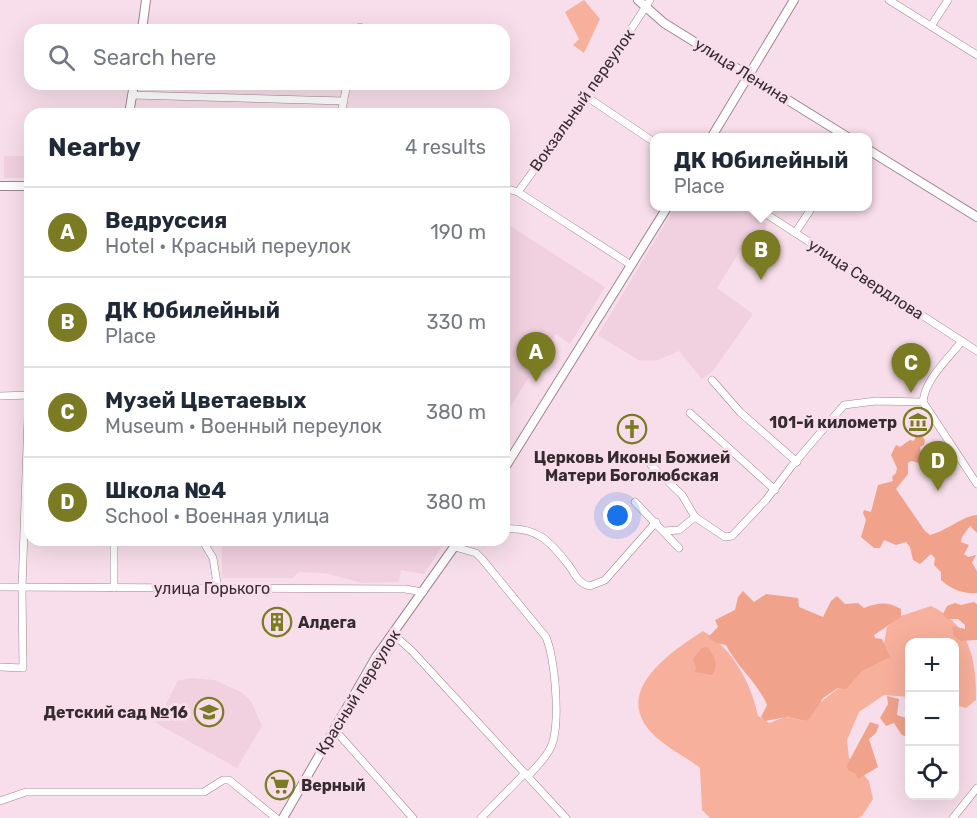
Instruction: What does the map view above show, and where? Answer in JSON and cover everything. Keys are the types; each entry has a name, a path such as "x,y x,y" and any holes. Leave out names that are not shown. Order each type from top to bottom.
{"main road":[{"path":"143,24 146,0"},
{"name":"улица Ленина","path":"638,0 648,4 664,23 841,133"},
{"path":"714,133 794,0"},
{"path":"130,108 133,90"},
{"path":"872,152 977,217"},
{"path":"0,186 24,186"},
{"path":"510,459 665,211"},
{"name":"Красный переулок","path":"283,818 367,671 456,546"}],"street":[{"path":"889,0 977,55"},
{"path":"931,26 948,0"},
{"name":"Вокзальный переулок","path":"518,192 587,98 648,4"},
{"path":"342,108 346,90"},
{"path":"132,95 344,102"},
{"path":"587,98 650,139"},
{"path":"510,190 518,192 631,265"},
{"path":"510,193 518,192"},
{"name":"улица Свердлова","path":"760,211 977,351"},
{"path":"795,233 810,211"},
{"path":"962,341 929,382 924,391 923,402 977,484"},
{"path":"711,380 740,412 797,462"},
{"path":"0,396 24,395"},
{"path":"651,465 682,495 695,517 719,536 732,536 775,490 844,405 876,401 923,402"},
{"path":"690,413 775,490"},
{"path":"635,502 679,548"},
{"path":"664,531 679,530 695,517"},
{"path":"510,528 521,527 536,533 554,548 577,579 590,586 605,580 656,522"},
{"path":"0,667 23,668 24,533"},
{"path":"114,546 114,588"},
{"path":"206,546 213,558 218,589"},
{"path":"461,546 476,553 482,559 546,637 550,647 555,702 554,738 541,762 481,818"},
{"name":"улица Горького","path":"0,587 405,589 423,592"},
{"path":"393,634 412,651 566,818"},
{"path":"334,729 413,818"},
{"path":"0,801 26,792 204,792 223,780 229,780 276,818"},
{"path":"953,818 977,788"}],"shaded area":[{"path":"584,0 600,19 584,53 573,45 579,39 565,12"},
{"path":"4,156 24,156 24,178 4,178"},
{"path":"673,211 745,211 768,225 761,236 746,241 717,288 753,314 713,371 702,379 679,351 658,360 640,361 598,335"},
{"path":"510,226 605,287 570,344 556,334 510,407"},
{"path":"916,435 922,436 925,440 924,445 920,447 922,459 919,463 911,461 908,463 908,474 896,489 930,535 977,515 977,533 970,526 961,542 969,545 964,554 968,557 976,555 972,563 977,571 977,593 958,591 941,580 941,572 934,565 935,558 931,554 920,564 913,560 910,547 906,542 896,545 884,540 880,548 874,548 861,537 866,520 863,513 864,510 871,512 878,485 893,481 892,477 897,468 891,455 896,445 900,447 910,440 914,441"},
{"path":"222,546 442,546 424,574 401,570 399,582 362,583 325,573 298,572 293,578 222,578"},
{"path":"743,591 754,602 766,594 798,598 799,607 823,617 831,601 837,596 845,604 858,603 864,608 882,604 896,606 901,609 901,617 874,635 875,638 882,639 890,657 862,671 846,689 838,688 823,698 810,718 805,721 787,717 765,721 761,717 767,705 758,689 726,645 716,643 708,637 718,627 715,620 735,610 738,597"},
{"path":"974,602 977,604 977,640 961,641 954,636 952,626 965,629 965,625 958,619 947,619 943,614 947,606 955,603 961,605"},
{"path":"931,606 954,622 962,632 972,657 976,700 966,708 959,706 959,638 905,638 905,697 884,695 859,712 847,740 849,758 869,781 873,799 862,816 858,818 710,818 702,810 700,768 662,742 646,726 639,710 640,694 646,679 672,653 703,631 714,638 732,657 751,691 758,716 769,723 785,717 805,721 818,704 882,655 887,627 901,616"},
{"path":"708,647 715,661 712,675 695,672 693,659 702,648"},
{"name":"Детский сад №16","path":"191,678 214,680 241,692 251,701 262,726 237,768 156,723 178,681"},
{"path":"887,696 899,699 897,715 905,718 905,736 894,723 886,726 880,718 888,704"},
{"path":"870,722 879,725 876,733 869,739 878,767 858,779 856,774 848,770 847,765"}],"place":[{"name":"ДК Юбилейный","path":"761,280"},
{"name":"Ведруссия","path":"536,382"},
{"name":"Музей Цветаевых","path":"911,393"},
{"name":"101-й километр","path":"918,422"},
{"name":"Церковь Иконы Божией Матери Боголюбская","path":"632,429"},
{"name":"Школа №4","path":"938,491"},
{"name":"Алдега","path":"277,622"},
{"name":"Детский сад №16","path":"209,712"},
{"name":"Верный","path":"280,785"}]}
